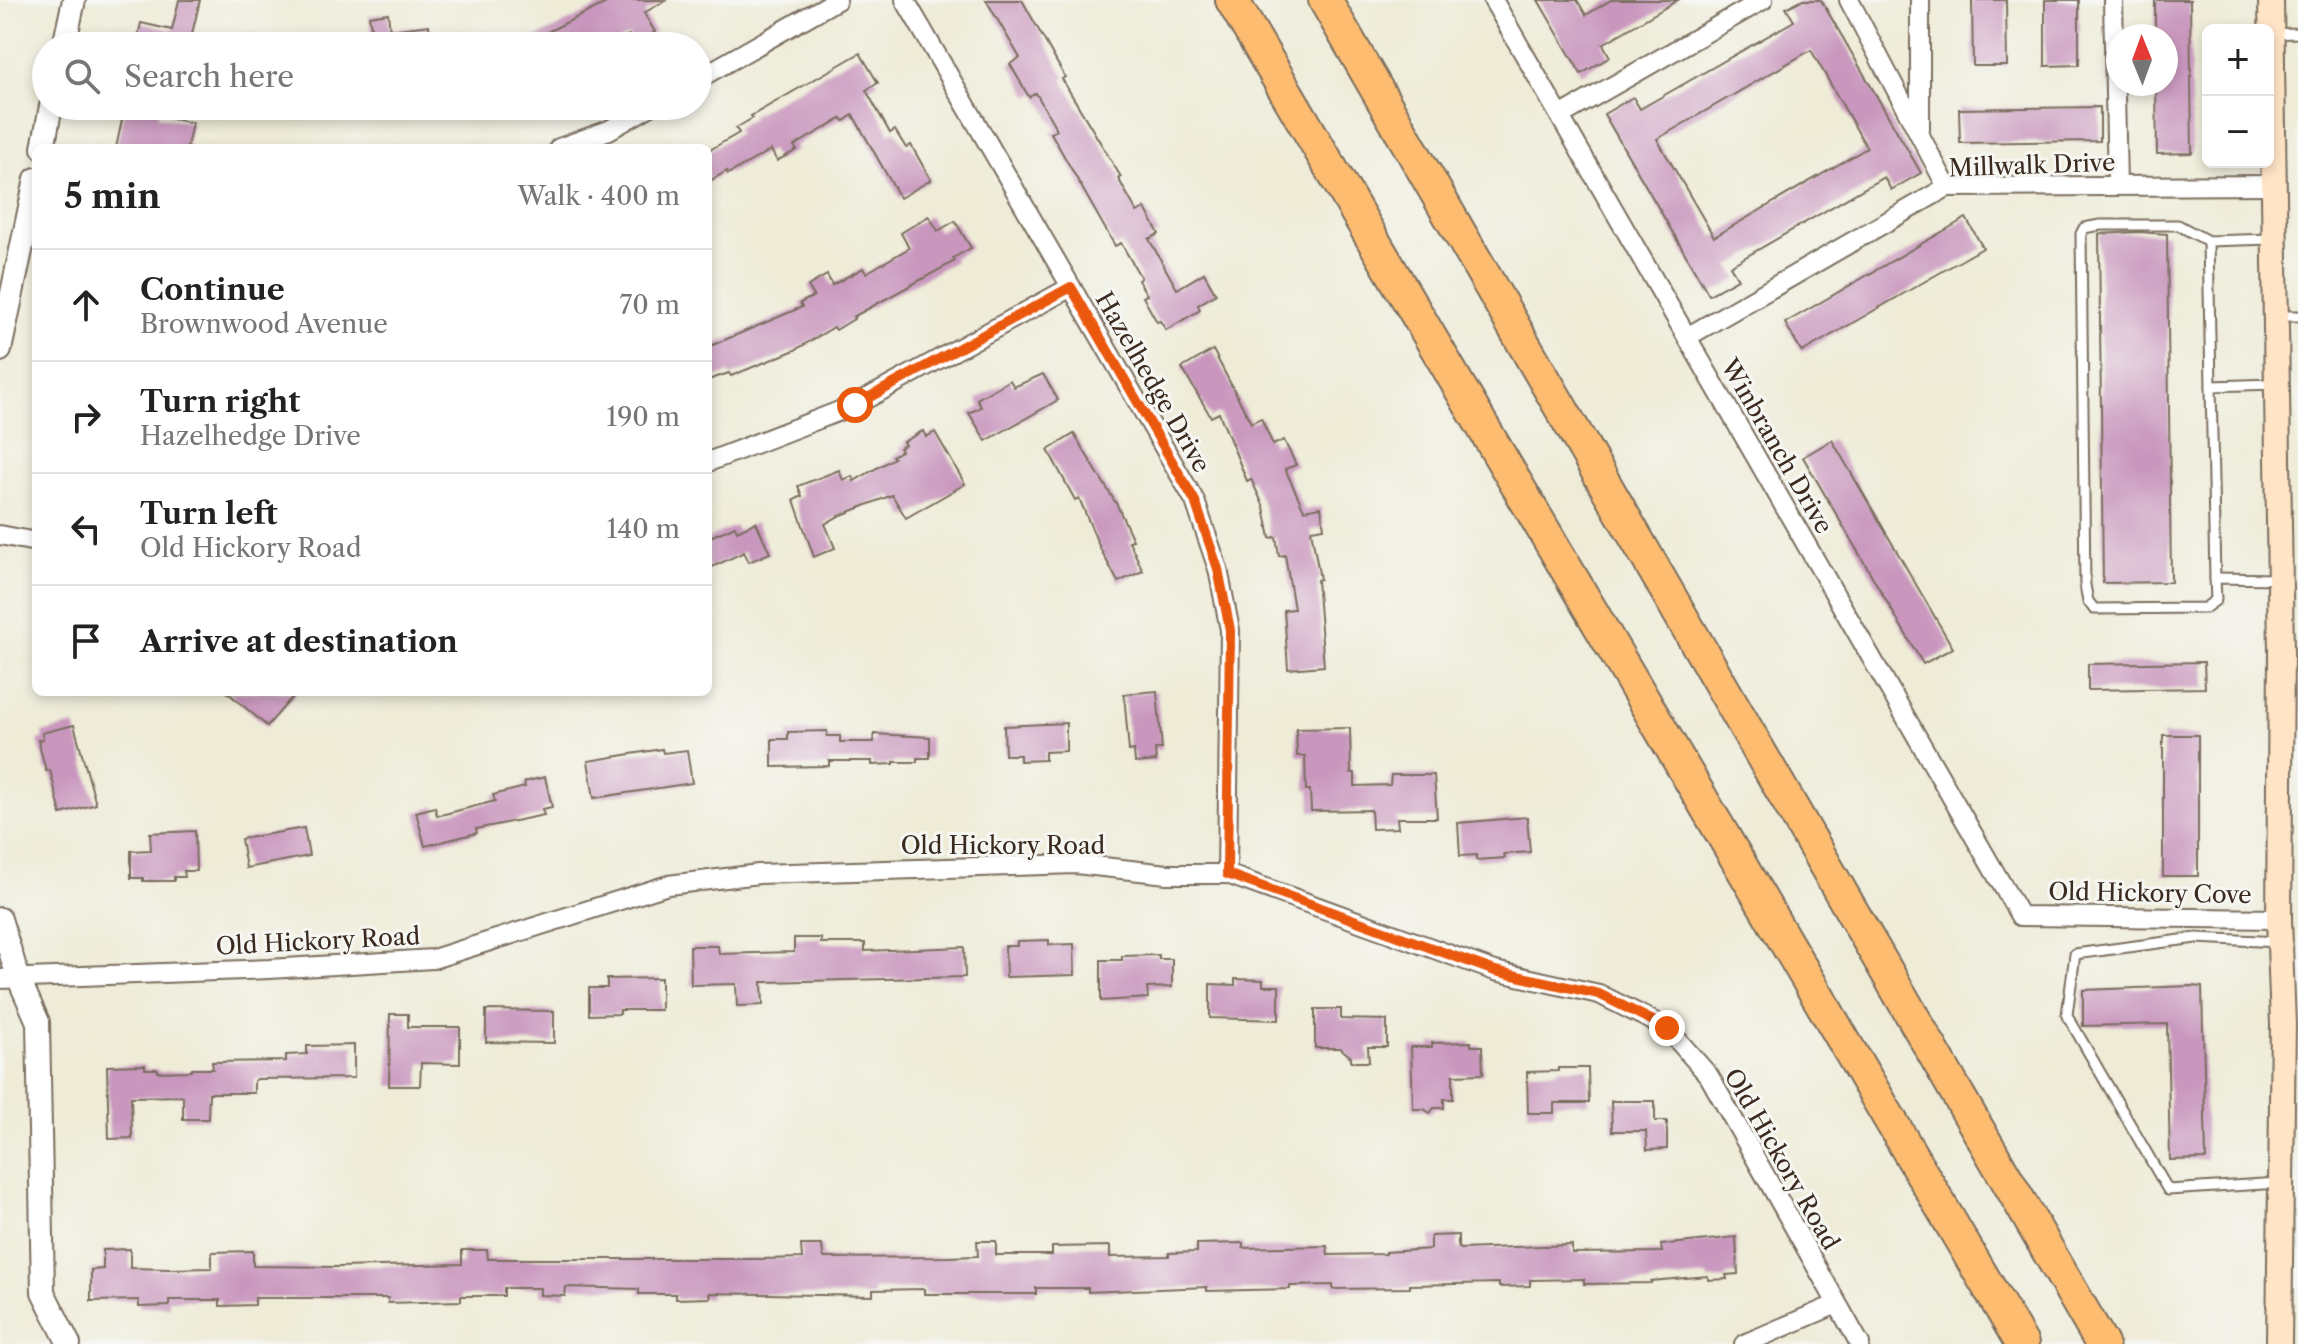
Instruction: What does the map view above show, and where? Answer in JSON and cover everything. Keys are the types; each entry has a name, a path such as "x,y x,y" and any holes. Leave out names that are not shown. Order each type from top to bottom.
{"highway":[{"path":"1232,0 2022,1344"},
{"path":"1325,0 2102,1344"}],"main road":[{"path":"2271,0 2272,24"},
{"path":"2273,96 2275,239 2287,316 2276,384 2280,579 2289,653 2280,930 2290,1024 2282,1183 2279,1344"}],"street":[{"path":"67,32 74,0"},
{"path":"712,71 837,0"},
{"name":"Hazelhedge Drive","path":"905,0 1195,501 1218,569 1230,630 1227,874"},
{"name":"Winbranch Drive","path":"1493,0 2020,916"},
{"path":"1560,116 1763,0"},
{"path":"1849,0 1947,187"},
{"path":"1920,0 1920,134"},
{"path":"2113,0 2117,185"},
{"path":"44,144 48,120"},
{"path":"570,144 626,120"},
{"name":"Millwalk Drive","path":"1687,337 1947,187 2274,185"},
{"path":"0,350 32,198"},
{"path":"712,460 855,405 1071,287"},
{"path":"0,535 32,541"},
{"name":"Old Hickory Road","path":"9,978 269,969 433,959 668,885 759,874 1076,864 1167,874 1227,874 1495,971 1599,994 1667,1028 1709,1076 1860,1344"},
{"name":"Old Hickory Cove","path":"2020,916 2280,930"},
{"path":"0,919 9,978 38,1022 43,1292 69,1344"},
{"path":"1744,1344 1837,1304"}],"lane":[{"path":"2274,34 2298,33"},
{"path":"2208,241 2216,600 2205,608 2094,609 2088,601 2085,585 2081,234 2084,228 2100,225 2178,225 2208,241 2275,239"},
{"path":"2211,386 2276,384"},
{"path":"2215,578 2280,579"},
{"path":"2280,930 2075,954 2067,1015 2168,1190 2282,1183"}],"building":[{"path":"179,0 200,0 192,32 139,32 141,23 172,30"},
{"path":"612,0 666,0 644,13 655,32 547,32"},
{"path":"986,0 1022,0 1065,77 1062,79 1121,177 1118,178 1137,212 1145,208 1159,234 1149,239 1177,289 1204,273 1216,294 1198,305 1200,310 1166,330 1160,321 1157,322 1143,297 1147,295 1138,280 1141,278 1121,243 1115,246 1051,133 1057,130 1036,93 1029,97 1010,64 1020,58"},
{"path":"1538,0 1577,0 1586,15 1611,0 1678,0 1603,44 1610,57 1581,74"},
{"path":"1801,0 1821,0 1921,173 1891,190 1884,177 1730,266 1738,279 1709,295 1604,114 1633,97 1640,109 1794,21 1786,8","holes":["1811,50 1867,148 1714,237 1657,139"]},
{"path":"1972,0 2006,0 2007,66 1973,66"},
{"path":"2045,0 2079,0 2079,65 2045,66"},
{"path":"2155,0 2190,0 2192,153 2157,154 2156,96 2178,96 2178,24 2155,24"},
{"path":"388,13 390,30 429,25 430,32 372,32 369,16"},
{"path":"860,53 878,83 866,90 890,133 895,130 906,148 911,145 931,180 900,198 853,115 844,121 842,118 794,146 797,150 777,161 771,150 712,180 712,149 739,133 736,128 753,118 751,116"},
{"path":"2100,107 2100,141 1960,143 1959,109"},
{"path":"122,120 192,123 188,144 117,144"},
{"path":"929,216 938,231 955,221 971,248 953,258 955,261 853,317 836,330 834,327 795,350 731,376 729,373 712,379 712,345 802,307 800,303 814,296 808,286 827,275 832,285 863,268 866,273 909,248 901,233"},
{"path":"1966,218 1983,248 1802,352 1785,323"},
{"path":"2099,234 2167,234 2171,582 2103,583"},
{"path":"1213,350 1251,423 1261,418 1273,445 1284,440 1296,465 1285,469 1304,510 1321,507 1324,528 1311,530 1320,579 1317,580 1324,666 1288,669 1284,610 1294,609 1285,555 1279,556 1276,537 1270,538 1264,507 1251,479 1247,481 1219,413 1211,417 1182,368"},
{"path":"1043,374 1058,400 986,441 969,413 981,407 977,399 1010,380 1014,387"},
{"path":"923,431 926,437 935,432 965,484 906,518 892,495 839,516 825,524 835,548 814,557 794,500 802,496 798,486 839,470 843,480 852,476 854,481 894,458 892,456 905,445 903,442"},
{"path":"1074,434 1117,505 1143,571 1118,582 1079,498 1075,500 1048,450"},
{"path":"1832,440 1953,648 1923,664 1803,457"},
{"path":"756,522 770,553 749,562 744,552 712,567 712,536 735,526 737,531"},
{"path":"2204,662 2205,688 2088,690 2088,664"},
{"path":"1157,691 1162,749 1155,749 1156,761 1135,763 1134,750 1129,751 1124,694"},
{"path":"232,696 293,696 267,726"},
{"path":"1066,723 1066,751 1045,752 1045,760 1020,761 1020,755 1005,755 1004,726"},
{"path":"74,725 96,804 61,814 50,770 46,771 38,740 43,739 42,733"},
{"path":"1350,728 1351,773 1355,773 1355,786 1390,785 1391,775 1434,775 1437,818 1397,818 1398,828 1372,829 1371,810 1311,811 1310,790 1306,790 1305,756 1297,756 1296,729"},
{"path":"827,731 827,736 840,736 840,742 874,742 874,734 930,737 930,758 894,764 829,761 829,766 772,767 772,739 788,739 788,732"},
{"path":"2163,735 2198,735 2198,876 2163,876"},
{"path":"662,749 663,753 687,750 692,783 594,798 588,761"},
{"path":"545,777 552,807 542,809 544,815 476,829 477,833 425,846 416,812 435,807 437,816 495,801 493,795 525,787 524,782"},
{"path":"1527,817 1530,852 1476,860 1476,855 1460,856 1458,823"},
{"path":"304,828 309,856 246,868 241,839"},
{"path":"195,831 196,871 184,871 185,877 174,877 174,881 131,878 131,851 151,850 150,833"},
{"path":"794,938 821,938 821,943 865,943 865,951 964,947 965,977 762,982 763,1005 737,1006 736,984 691,985 690,946 718,946 719,954 794,952"},
{"path":"1049,940 1049,945 1074,944 1075,975 1006,977 1005,946 1017,946 1017,941"},
{"path":"1159,955 1159,959 1172,959 1172,987 1147,988 1148,998 1101,1001 1101,960"},
{"path":"661,978 661,1010 620,1010 620,1014 589,1015 589,988 607,988 607,979"},
{"path":"1235,979 1263,980 1263,986 1279,986 1279,1020 1210,1018 1210,984 1235,985"},
{"path":"2202,987 2206,1159 2170,1160 2167,1024 2083,1026 2083,990"},
{"path":"1315,1009 1341,1009 1341,1019 1387,1020 1387,1047 1368,1047 1369,1062 1351,1062 1351,1057 1340,1048 1315,1048"},
{"path":"486,1010 554,1011 554,1043 486,1042"},
{"path":"390,1014 408,1014 408,1027 460,1027 460,1064 421,1063 420,1086 389,1086"},
{"path":"1471,1042 1471,1046 1482,1046 1483,1074 1453,1075 1453,1099 1444,1099 1444,1108 1434,1108 1430,1113 1424,1109 1413,1109 1411,1047"},
{"path":"354,1045 354,1078 257,1079 254,1081 254,1093 209,1093 208,1119 183,1119 183,1096 131,1097 132,1138 109,1139 107,1066 145,1065 145,1069 158,1069 158,1072 191,1071 213,1069 212,1062 286,1061 286,1055 307,1054 307,1046"},
{"path":"1558,1068 1588,1068 1589,1103 1554,1103 1554,1113 1528,1113 1527,1072 1558,1071"},
{"path":"1611,1101 1655,1101 1655,1121 1667,1121 1667,1149 1647,1150 1646,1131 1612,1131"},
{"path":"1458,1235 1460,1249 1572,1245 1572,1253 1662,1252 1661,1245 1736,1237 1738,1274 1726,1275 1727,1279 1708,1280 1708,1276 1651,1283 1584,1284 1584,1279 1530,1280 1530,1286 1499,1287 1499,1283 1333,1289 1333,1285 1290,1286 1290,1289 1207,1291 1207,1287 1088,1292 1088,1288 1036,1288 1036,1294 924,1294 924,1289 873,1290 873,1296 709,1293 710,1298 676,1299 676,1294 639,1294 639,1289 566,1287 565,1296 540,1295 540,1288 504,1288 504,1296 461,1296 461,1301 388,1303 388,1298 255,1298 255,1305 220,1306 220,1300 169,1300 169,1306 139,1307 139,1300 91,1301 91,1270 103,1269 103,1250 130,1249 130,1268 169,1269 212,1268 212,1252 253,1251 253,1266 339,1267 462,1264 462,1250 487,1250 488,1259 761,1259 802,1258 801,1245 822,1245 825,1258 978,1256 977,1241 996,1241 996,1255 1052,1255 1052,1247 1110,1246 1110,1257 1169,1256 1169,1253 1197,1252 1197,1244 1243,1243 1243,1248 1327,1246 1328,1255 1386,1254 1431,1249 1431,1236"}],"route":[{"path":"855,405 1071,287 1195,501 1218,569 1230,630 1227,874 1495,971 1599,994 1667,1028"}]}
